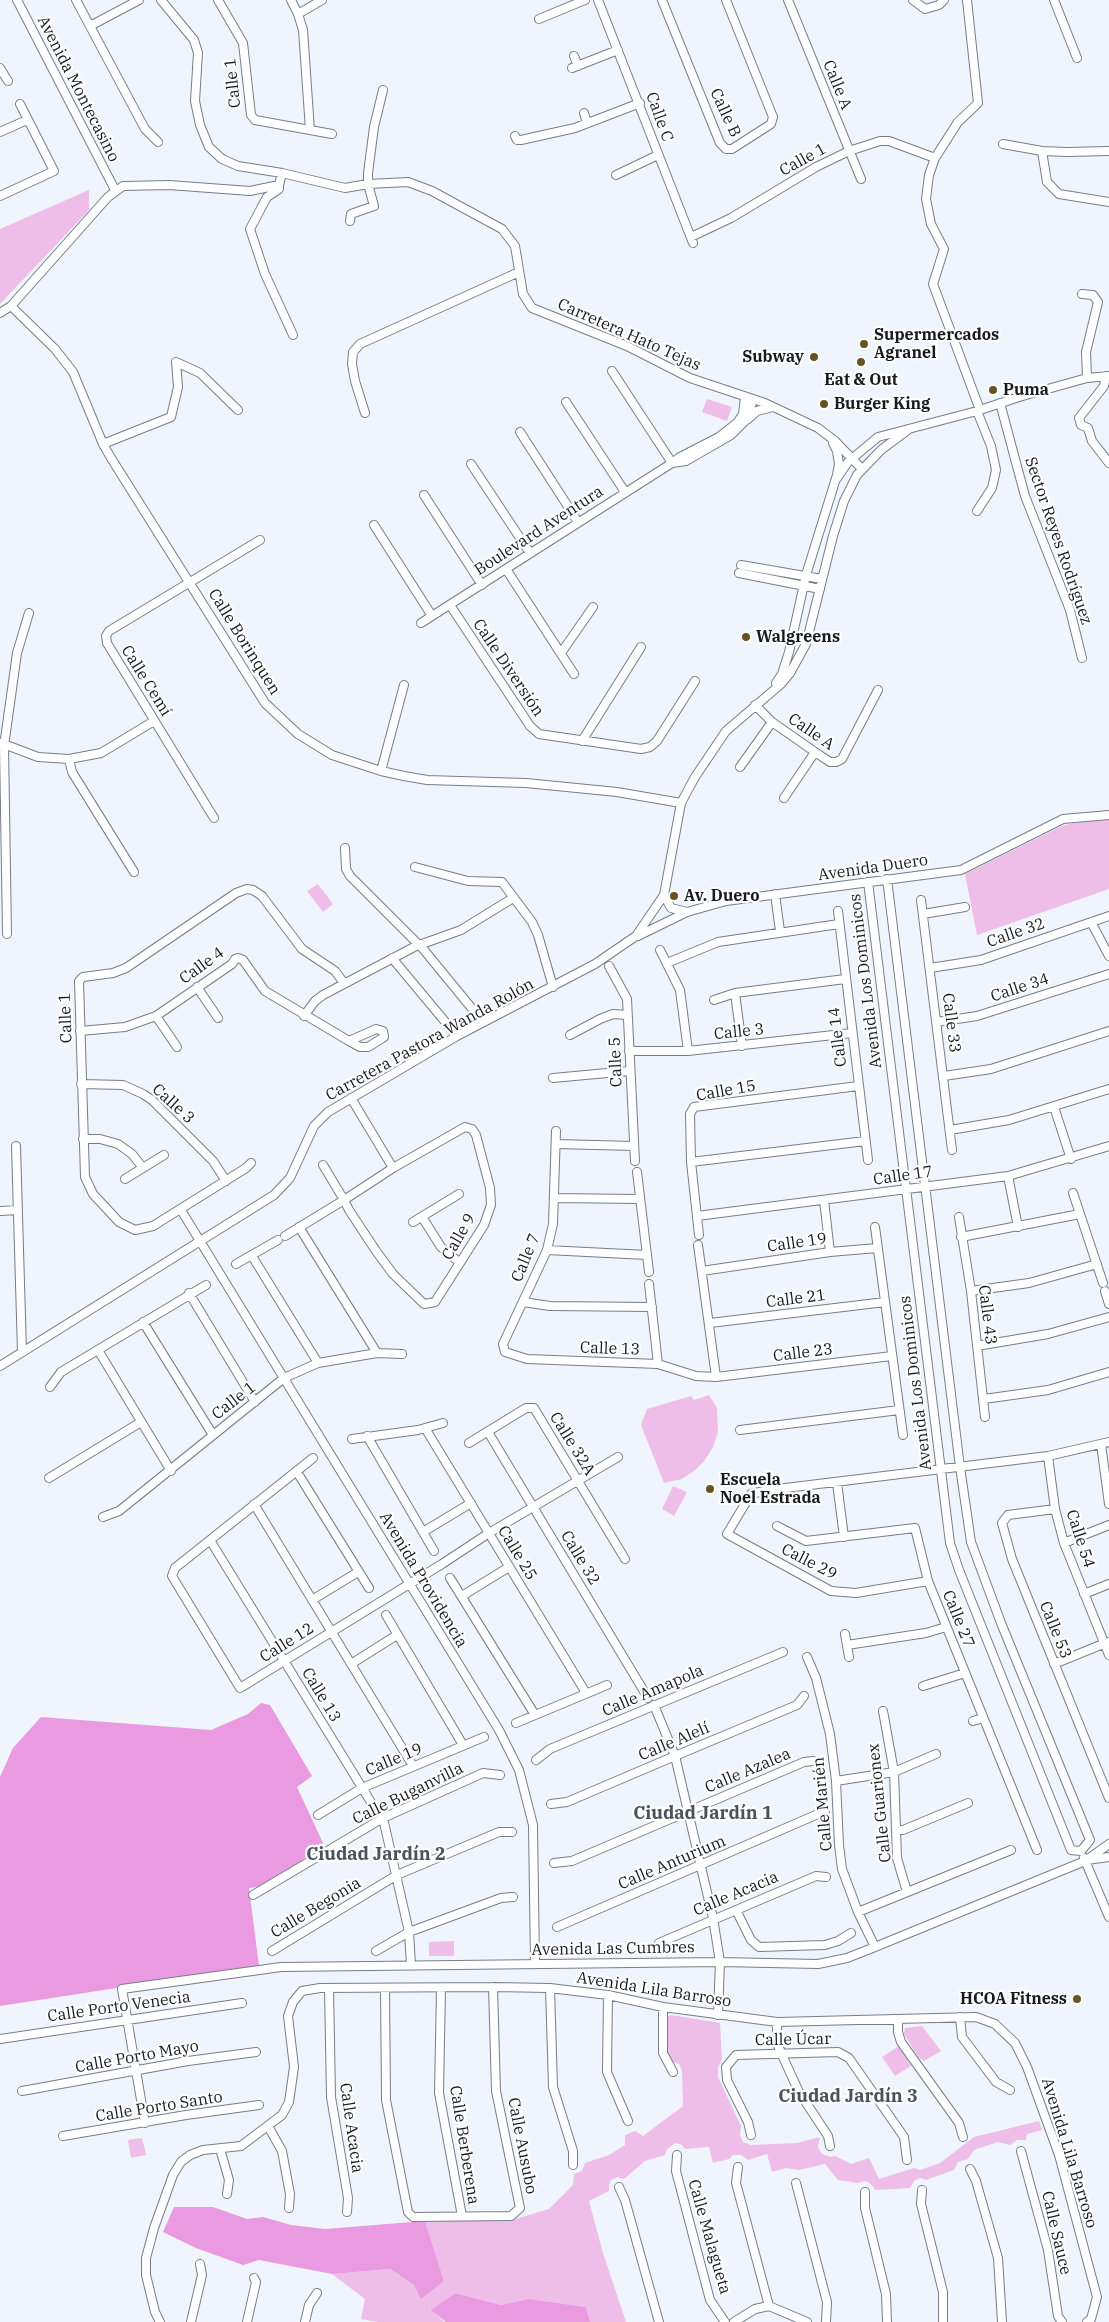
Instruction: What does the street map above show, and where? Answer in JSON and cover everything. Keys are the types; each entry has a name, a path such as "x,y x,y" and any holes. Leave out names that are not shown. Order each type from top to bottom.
{"street":[{"name":"Avenida Montecasino","path":"17,0 115,190"},
{"path":"76,0 145,129 158,142"},
{"path":"90,26 139,0"},
{"name":"Carretera Hato Tejas","path":"161,0 194,40 198,53 195,101 200,125 209,146 222,159 238,166 282,173 346,188 368,184 408,182 432,191 502,229 515,246 523,294 532,308 627,346 690,378 773,407 818,428 829,436 862,469"},
{"name":"Calle 1","path":"218,0 243,43 251,115 255,120 332,134"},
{"path":"291,0 303,30 310,130"},
{"path":"298,14 322,0"},
{"path":"539,19 585,0"},
{"name":"Calle C","path":"598,0 640,103 658,155 692,240"},
{"name":"Calle B","path":"662,0 720,143 726,149 732,149 771,124 773,117 726,0"},
{"name":"Calle A","path":"788,0 861,179"},
{"path":"913,0 925,9 939,5 944,0"},
{"path":"967,0 978,103 958,122 935,158 929,175 926,199 932,224 944,249 933,284 991,446 996,470 992,488 977,511"},
{"path":"1054,0 1077,58"},
{"path":"574,56 575,67 618,50"},
{"path":"0,68 8,81"},
{"path":"350,221 351,214 374,206 368,184 374,127 383,90"},
{"path":"515,136 517,140 521,140 587,123 640,103"},
{"path":"0,196 54,171 20,104"},
{"path":"584,113 587,123"},
{"path":"0,132 27,120"},
{"name":"Calle 1","path":"692,240 816,167 849,151 880,141 888,141 935,158"},
{"path":"1003,144 1042,151 1109,150"},
{"path":"1042,151 1048,182 1059,194 1109,202"},
{"path":"616,175 658,155"},
{"path":"282,173 279,189 267,197 250,229 265,274 293,335"},
{"path":"0,312 10,306 115,190 123,186 144,184 250,191 279,185"},
{"path":"365,413 352,364 353,352 360,344 519,272"},
{"path":"1082,294 1093,295 1098,302 1086,352 1087,378"},
{"name":"Calle Borinquen","path":"10,306 55,349 74,372 103,444 265,703 298,734 332,755 382,771 427,780 526,783 617,792 681,803"},
{"path":"103,444 171,417 178,387 176,362 200,373 238,410"},
{"path":"612,371 672,463"},
{"path":"1108,376 1104,386 1079,418 1081,425 1088,428 1092,441 1109,463"},
{"name":"Carretera Pastora Wanda Rolón","path":"770,692 782,674 789,652 803,586 835,481 852,458 878,437 979,411 1000,403 1087,378 1108,376"},
{"name":"Boulevard Aventura","path":"421,623 624,492 700,445 728,432 743,414 745,397"},
{"name":"Boulevard Aventura","path":"672,463 686,461 746,420 753,400"},
{"path":"566,402 624,492"},
{"name":"Sector Reyes Rodríguez","path":"1000,403 1025,496 1070,610 1082,658"},
{"path":"746,420 757,411 773,407"},
{"name":"Carretera Pastora Wanda Rolón","path":"0,1366 280,1190 290,1178 314,1126 328,1112 457,1036 595,964 636,936 664,895 681,803 726,732 781,684 790,673 806,644 844,501 862,469 881,450 909,429"},
{"path":"520,432 578,522"},
{"path":"829,436 838,457 835,481"},
{"path":"471,464 530,553"},
{"path":"424,495 482,585"},
{"path":"374,526 432,616"},
{"name":"Calle Cemí","path":"214,818 107,643 106,636 109,631 260,540"},
{"path":"506,569 574,674"},
{"path":"820,589 740,569 806,575 822,579"},
{"name":"Calle Diversión","path":"450,605 534,731 539,734 641,749 650,747 657,741 695,681"},
{"path":"561,653 593,607"},
{"path":"6,934 2,744 17,653 29,613"},
{"path":"582,741 641,647"},
{"path":"382,771 404,685"},
{"name":"Calle A","path":"755,705 772,722 830,762 836,762 842,759 878,690"},
{"path":"2,744 38,757 69,759 101,753 154,720"},
{"path":"740,767 772,722"},
{"path":"784,798 815,752"},
{"path":"69,759 72,772 134,872"},
{"name":"Avenida Duero","path":"636,936 687,912 726,901 962,870 1063,819 1109,815"},
{"path":"345,848 346,870 350,876 424,950 483,1022"},
{"path":"415,866 468,881 501,882 532,922 538,935 553,987"},
{"name":"Avenida Los Dominicos","path":"887,879 971,1542 1005,1632 1090,1840 1081,1851"},
{"name":"Avenida Los Dominicos","path":"868,882 950,1543 958,1570 1071,1850 1081,1851"},
{"name":"Calle 1","path":"251,1163 181,1210 144,1229 127,1227 119,1222 88,1186 85,1177 78,983 81,978 113,973 126,968 242,890 253,890 258,892 302,949 335,971 344,983"},
{"path":"775,894 780,931"},
{"path":"664,895 670,908 687,912"},
{"path":"304,1016 315,1001 344,983 419,945 461,930 513,898"},
{"name":"Calle 33","path":"921,900 952,1150"},
{"path":"923,914 965,907"},
{"name":"Calle 14","path":"838,911 868,1160"},
{"name":"Calle 32","path":"930,968 980,960 1109,916"},
{"path":"1091,922 1109,956"},
{"path":"667,962 718,942 780,931 839,924"},
{"path":"660,950 680,990 688,1051"},
{"name":"Calle 4","path":"80,1031 118,1028 156,1016 232,964 234,959 240,958 265,991 304,1016 349,1041"},
{"path":"392,958 457,1036"},
{"name":"Calle 5","path":"614,969 627,999 629,1071 636,1161"},
{"name":"Calle 34","path":"937,1022 977,1016 1109,974"},
{"path":"714,1000 736,993 845,979"},
{"path":"197,987 218,1018"},
{"path":"736,993 742,1046"},
{"path":"570,1035 600,1018 613,1014 627,1015"},
{"path":"156,1016 177,1047"},
{"path":"944,1076 991,1069 1109,1031"},
{"name":"Calle 3","path":"629,1050 688,1051 852,1033"},
{"path":"553,1078 629,1071"},
{"name":"Calle 3","path":"82,1084 123,1086 152,1100 213,1161 226,1181"},
{"name":"Calle 15","path":"699,1235 691,1162 690,1114 694,1108 858,1086"},
{"path":"950,1130 1009,1120 1109,1089"},
{"path":"351,1098 393,1168"},
{"path":"1054,1107 1071,1159"},
{"name":"Calle 9","path":"236,1264 282,1238 344,1200 393,1168 461,1127 468,1127 474,1132 490,1188 490,1205 484,1225 435,1302 424,1304 393,1274 344,1200 323,1165"},
{"name":"Calle 7","path":"504,1348 503,1344 547,1250 553,1224 555,1198 556,1131"},
{"path":"83,1139 100,1139 118,1144 132,1154 143,1168"},
{"path":"691,1162 865,1140"},
{"path":"556,1144 634,1146"},
{"path":"16,1146 22,1352"},
{"name":"Calle 17","path":"697,1216 1008,1176 1071,1159 1109,1146"},
{"path":"125,1178 164,1155"},
{"path":"637,1172 649,1272"},
{"path":"1008,1176 1018,1227"},
{"path":"1073,1193 1109,1304"},
{"path":"413,1222 459,1194"},
{"path":"555,1198 639,1199"},
{"path":"824,1200 830,1252"},
{"path":"0,1211 18,1210"},
{"name":"Avenida Providencia","path":"181,1210 499,1730 519,1770 533,1825 534,1963"},
{"path":"961,1237 1080,1214"},
{"path":"422,1217 441,1247 460,1263"},
{"name":"Calle 43","path":"959,1217 971,1291 985,1417"},
{"path":"299,1227 377,1353"},
{"path":"875,1227 876,1248 903,1435"},
{"path":"698,1245 716,1377"},
{"name":"Calle 19","path":"702,1271 830,1252 876,1248"},
{"path":"547,1250 647,1255"},
{"path":"252,1256 318,1363"},
{"path":"971,1291 1029,1283 1097,1264"},
{"path":"649,1284 658,1364"},
{"path":"50,1387 61,1372 189,1293 206,1285"},
{"path":"189,1293 255,1402"},
{"path":"523,1302 550,1306 652,1307"},
{"name":"Calle 21","path":"710,1323 885,1302"},
{"path":"977,1346 1048,1334 1109,1317"},
{"path":"143,1322 213,1435"},
{"name":"Calle 13","path":"504,1348 505,1352 527,1359 658,1364 696,1376 716,1377"},
{"path":"98,1350 171,1471"},
{"name":"Calle 1","path":"103,1517 120,1511 284,1378 318,1363 377,1353 402,1354"},
{"name":"Calle 23","path":"716,1377 892,1356"},
{"path":"984,1399 1048,1390 1109,1372"},
{"name":"Calle 32A","path":"469,1443 526,1408 534,1408 625,1559"},
{"path":"740,1430 899,1410"},
{"path":"49,1478 141,1422"},
{"path":"352,1439 443,1424"},
{"name":"Calle 25","path":"425,1428 586,1693"},
{"name":"Calle 32","path":"488,1432 648,1698"},
{"path":"367,1436 434,1551"},
{"path":"844,1537 837,1483 1048,1456 1105,1443 1109,1504"},
{"name":"Calle 12","path":"313,1458 175,1568 172,1576 240,1688 489,1533 618,1456"},
{"name":"Calle 54","path":"1048,1456 1055,1509 1064,1543 1084,1594 1107,1643 1109,1655"},
{"path":"297,1472 369,1588"},
{"name":"Calle 29","path":"837,1483 770,1490 752,1494 727,1534 831,1591 856,1592 928,1580"},
{"path":"254,1504 413,1766"},
{"path":"423,1532 471,1504"},
{"name":"Calle 53","path":"1055,1509 1008,1515 1002,1523 1012,1559 1109,1798"},
{"path":"1064,1543 1109,1525"},
{"name":"Calle 27","path":"776,1526 806,1541 915,1528 928,1580 1037,1850"},
{"name":"Calle 13","path":"210,1540 380,1815 397,1875 409,1932 411,1965"},
{"path":"462,1596 510,1567"},
{"path":"312,1600 358,1572"},
{"path":"450,1578 535,1715"},
{"path":"1084,1594 1109,1584"},
{"path":"386,1616 463,1745"},
{"path":"847,1645 926,1634 946,1627"},
{"path":"845,1634 849,1657"},
{"path":"351,1664 397,1635"},
{"path":"1054,1664 1107,1643"},
{"name":"Calle Amapola","path":"536,1760 550,1749 783,1652"},
{"name":"Calle Marién","path":"807,1657 816,1678 830,1734 836,1781 842,1869 858,1912 875,1947"},
{"path":"924,1686 965,1673"},
{"path":"516,1723 607,1685"},
{"name":"Calle Alelí","path":"551,1804 567,1802 797,1704 804,1696"},
{"path":"654,1705 675,1756 713,1918 720,1962 718,2015"},
{"name":"Calle Guarionex","path":"883,1711 894,1772 897,1858 907,1892"},
{"path":"973,1721 983,1718"},
{"name":"Calle 19","path":"318,1815 362,1788 484,1737"},
{"path":"836,1781 894,1772 936,1754"},
{"name":"Calle Azalea","path":"554,1863 572,1861 804,1762 813,1761"},
{"name":"Calle Buganvilla","path":"253,1895 380,1815 483,1772 500,1776"},
{"path":"896,1830 903,1830 968,1803"},
{"name":"Calle Anturium","path":"557,1927 825,1811"},
{"name":"Calle Begonia","path":"272,1951 397,1875 499,1832 512,1832"},
{"name":"Avenida Las Cumbres","path":"1086,1861 1109,1844"},
{"path":"858,1912 1012,1850"},
{"name":"Avenida Los Dominicos","path":"1081,1851 1109,1917"},
{"name":"Avenida Las Cumbres","path":"128,2019 122,1990 281,1967 534,1963 720,1962 818,1964 847,1958 1086,1861 1109,1857"},
{"name":"Calle Acacia","path":"659,1943 713,1918 816,1876 826,1877"},
{"path":"376,1952 409,1932 501,1898 513,1897"},
{"path":"736,1910 751,1940 759,1946 825,1945 838,1941 851,1933"},
{"name":"Avenida Lila Barroso","path":"160,2322 155,2312 146,2275 146,2258 154,2228 173,2175 182,2162 190,2155 203,2150 241,2146 282,2115 289,2102 294,2067 288,2016 293,2002 302,1991 329,1988 493,1987 550,1988 608,1996 663,2007 777,2022 976,2017 995,2024 1015,2043 1027,2067 1058,2155 1097,2297 1091,2319 1088,2322"},
{"name":"Calle Ausubo","path":"385,1988 386,2100 408,2212 413,2217 511,2216 520,2208 496,2091 493,1987"},
{"name":"Calle Acacia","path":"329,1988 330,2097 348,2198 347,2212"},
{"name":"Calle Berberena","path":"441,1988 440,2093 462,2216"},
{"path":"550,1988 553,2087 573,2151 574,2165"},
{"path":"608,1996 608,2072 628,2121"},
{"name":"Calle Porto Venecia","path":"0,2039 242,2003"},
{"path":"663,2007 664,2053 673,2072"},
{"path":"960,2017 962,2037 996,2082 1010,2090"},
{"path":"128,2019 145,2123"},
{"path":"898,2019 898,2032 901,2042 958,2123 963,2137"},
{"path":"777,2022 778,2043 782,2055 799,2092 828,2136 830,2146"},
{"name":"Calle Porto Mayo","path":"22,2091 188,2061 256,2052"},
{"name":"Calle Úcar","path":"751,2135 748,2122 727,2080 726,2066 736,2055 838,2052 849,2058 904,2137 906,2160"},
{"name":"Calle Porto Santo","path":"63,2136 186,2115 259,2105"},
{"path":"268,2126 282,2151 290,2194 289,2208"},
{"path":"220,2149 228,2180 227,2194"},
{"name":"Calle Sauce","path":"1021,2151 1048,2250 1058,2316 1062,2322"},
{"name":"Calle Malagueta","path":"677,2155 676,2171 710,2300 725,2322"},
{"path":"738,2167 736,2183 769,2306"},
{"path":"970,2169 976,2181 998,2258 1002,2322"},
{"path":"796,2183 827,2302 826,2322"},
{"path":"619,2187 625,2200 659,2322"},
{"path":"922,2190 921,2204 943,2292 943,2322"},
{"path":"865,2192 864,2208 886,2294 887,2322"},
{"path":"191,2322 202,2275 200,2264"},
{"path":"247,2322 256,2282 254,2278"},
{"path":"305,2322 309,2305 317,2293"},
{"path":"734,2322 755,2308 769,2306 807,2322"}],"shaded area":[{"path":"89,190 89,210 0,304 0,229"},
{"path":"707,399 732,407 727,421 702,412"},
{"path":"1096,819 1109,819 1109,889 977,935 965,874 1064,825"},
{"path":"318,884 333,904 323,912 307,891"},
{"path":"709,1395 717,1408 718,1432 713,1447 705,1460 694,1471 682,1479 664,1483 641,1425 647,1409 691,1396 694,1400"},
{"path":"673,1486 687,1492 674,1516 662,1509"},
{"path":"261,1703 270,1705 312,1776 297,1787 323,1843 272,1885 249,1888 259,1966 0,2006 0,1777 13,1748 41,1717 211,1730 248,1714"},
{"path":"454,1941 454,1956 429,1956 429,1942"},
{"path":"671,2015 720,2023 722,2059 718,2068 718,2077 741,2126 740,2135 743,2142 751,2145 797,2143 820,2137 818,2147 822,2154 831,2157 835,2156 851,2164 869,2158 879,2179 914,2168 920,2170 940,2163 974,2137 1039,2121 1042,2130 1027,2134 1026,2140 1017,2140 1010,2145 998,2142 974,2150 968,2159 958,2162 954,2170 926,2180 920,2178 914,2181 910,2188 875,2190 866,2181 858,2183 838,2180 825,2164 799,2170 786,2168 772,2172 767,2154 748,2160 741,2155 733,2155 729,2159 713,2163 709,2147 685,2149 682,2145 676,2143 667,2149 665,2155 645,2161 624,2179 617,2177 611,2180 609,2191 589,2201 603,2253 626,2322 590,2322 586,2307 529,2299 501,2305 455,2293 432,2310 444,2322 378,2322 361,2319 365,2299 332,2274 390,2269 414,2285 421,2298 444,2281 425,2221 512,2220 549,2209 573,2185 574,2174 582,2171 585,2163 609,2155 625,2145 625,2135 635,2131 643,2136 683,2106 682,2071 679,2064 673,2062 666,2052 666,2017"},
{"path":"922,2026 941,2051 924,2061 919,2058 904,2034 905,2028"},
{"path":"899,2046 911,2066 895,2076 882,2057"},
{"path":"142,2138 146,2155 131,2158 128,2140"},
{"path":"174,2207 213,2207 247,2219 263,2217 291,2225 325,2229 425,2221 444,2281 421,2299 414,2285 390,2269 332,2274 259,2260 243,2265 196,2248 163,2232"},
{"path":"455,2293 501,2305 529,2299 586,2307 590,2322 446,2322 431,2310"}],"place":[{"name":"Supermercados Agranel","path":"864,344"},
{"name":"Subway","path":"814,357"},
{"name":"Eat & Out","path":"861,362"},
{"name":"Puma","path":"993,390"},
{"name":"Burger King","path":"824,404"},
{"name":"Walgreens","path":"746,637"},
{"name":"Av. Duero","path":"674,896"},
{"name":"Escuela Noel Estrada","path":"710,1489"},
{"name":"HCOA Fitness","path":"1077,1999"}],"district":[{"name":"Ciudad Jardín 1","path":"703,1814"},
{"name":"Ciudad Jardín 2","path":"376,1855"},
{"name":"Ciudad Jardín 3","path":"848,2097"}]}
